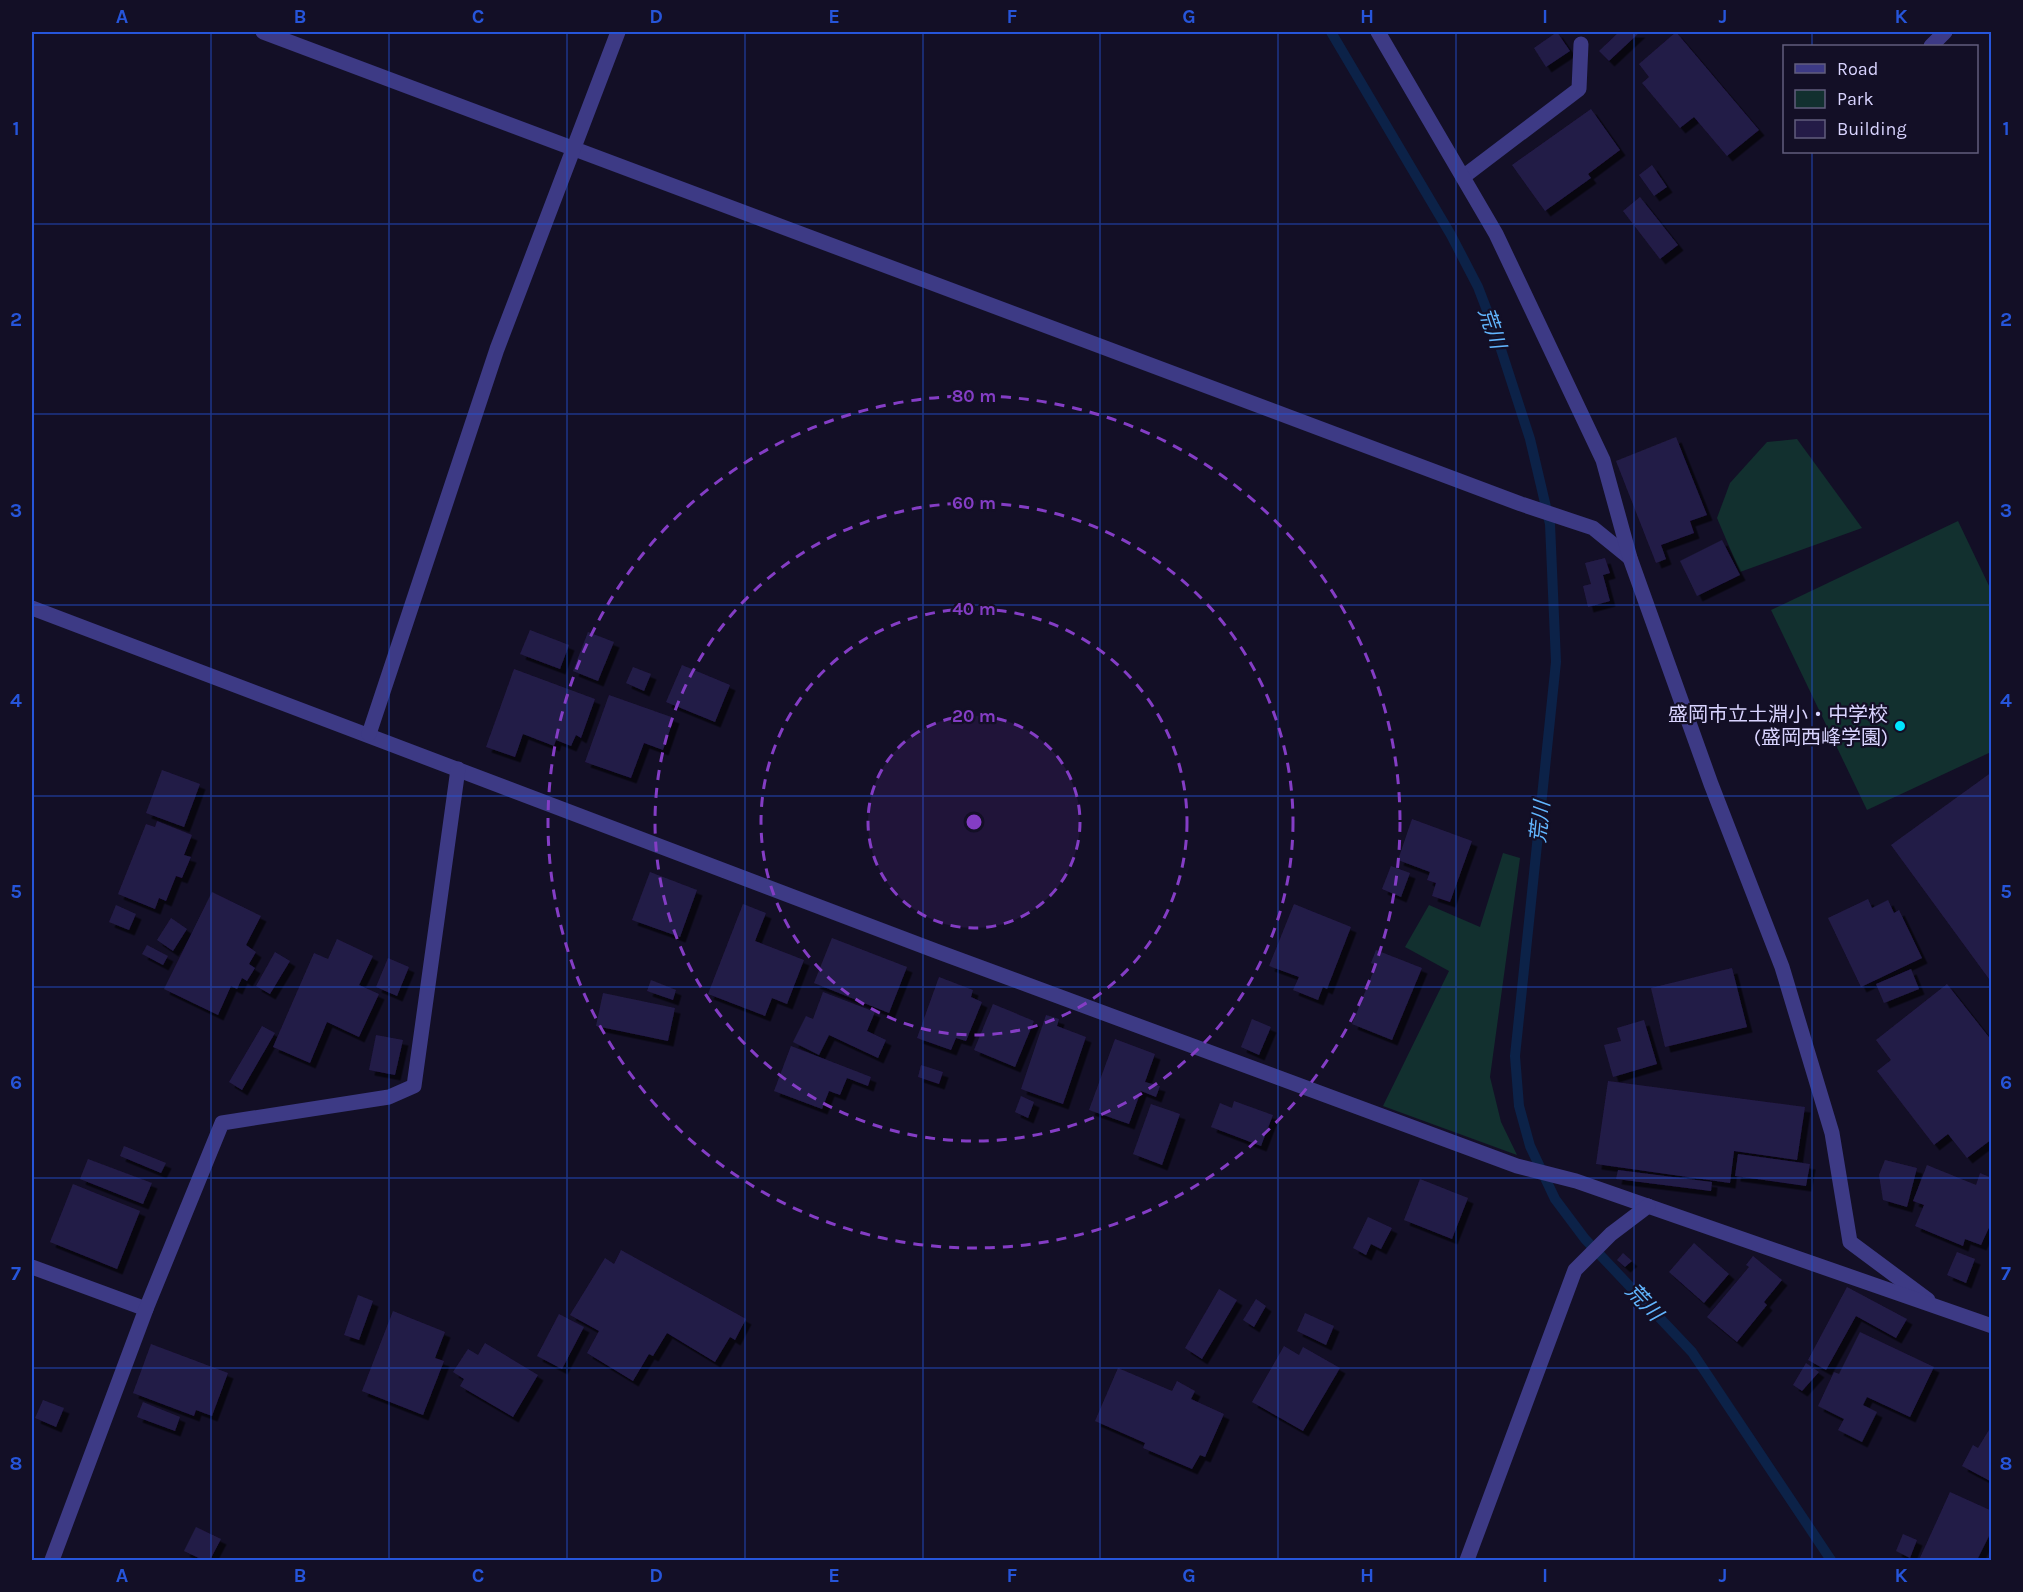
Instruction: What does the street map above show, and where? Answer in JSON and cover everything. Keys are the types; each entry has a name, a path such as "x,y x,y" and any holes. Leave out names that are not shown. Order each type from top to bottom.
{"street":[{"path":"263,32 1535,508 1557,514 1593,528 1630,558"},
{"path":"369,734 497,349 618,32"},
{"path":"1378,32 1496,234 1603,460 1630,558 1711,784 1782,967 1832,1133 1850,1242 1940,1309"},
{"path":"1932,45 1945,32"},
{"path":"1463,177 1579,89 1581,44"},
{"path":"32,608 1517,1166 1576,1181 1992,1326"},
{"path":"52,1560 146,1310 222,1123 389,1097 414,1086 458,769"},
{"path":"1467,1560 1575,1270 1611,1234 1648,1206"},
{"path":"32,1267 146,1310"}],"green space":[{"path":"1797,439 1862,528 1740,572 1717,518 1730,483 1767,442"},
{"path":"1958,521 1991,590 1991,752 1867,810 1771,610"},
{"path":"1503,853 1520,858 1490,1077 1501,1122 1517,1155 1383,1106 1449,971 1405,947 1429,905 1480,927"}],"building":[{"path":"1557,32 1570,51 1546,67 1534,48"},
{"path":"1619,32 1640,32 1609,61 1599,51"},
{"path":"1676,32 1759,130 1727,156 1694,117 1680,128 1642,83 1649,77 1639,64"},
{"path":"1591,109 1620,150 1588,174 1591,178 1545,211 1512,165"},
{"path":"1652,165 1667,187 1654,196 1639,175"},
{"path":"1640,197 1678,245 1660,259 1623,211"},
{"path":"1676,437 1707,515 1690,521 1694,533 1661,545 1666,559 1656,563 1616,461"},
{"path":"1722,540 1740,575 1697,596 1680,561"},
{"path":"1605,558 1610,573 1603,575 1610,601 1588,607 1583,586 1591,584 1585,563"},
{"path":"530,630 569,645 560,669 520,654"},
{"path":"588,632 614,642 598,681 573,671"},
{"path":"682,665 730,685 715,722 666,702"},
{"path":"633,667 651,674 644,691 626,683"},
{"path":"514,669 595,699 581,738 576,735 571,746 556,740 554,746 523,734 515,757 486,747"},
{"path":"609,695 674,718 663,750 644,743 631,778 585,762"},
{"path":"162,770 200,784 184,827 146,813"},
{"path":"1992,772 1992,983 1891,845"},
{"path":"1412,819 1472,841 1450,902 1432,896 1436,883 1427,880 1430,872 1398,860"},
{"path":"157,821 192,835 184,855 191,857 182,878 176,876 166,901 159,898 155,909 118,894 146,824 155,827"},
{"path":"1391,866 1410,873 1401,897 1382,889"},
{"path":"650,872 697,890 680,937 632,920"},
{"path":"212,892 261,916 246,945 256,952 249,964 255,968 247,981 242,978 237,989 231,986 218,1015 164,989"},
{"path":"1868,899 1872,908 1888,900 1894,913 1899,910 1922,958 1861,987 1828,918"},
{"path":"743,904 766,913 755,941 804,960 787,1004 772,998 765,1016 708,994"},
{"path":"1294,904 1351,927 1327,989 1323,987 1318,1000 1293,990 1299,977 1269,966"},
{"path":"116,905 136,914 129,930 109,922"},
{"path":"171,918 187,929 173,951 157,940"},
{"path":"832,938 907,967 889,1013 814,983"},
{"path":"337,939 373,956 359,985 379,994 359,1037 327,1022 310,1063 273,1047 314,953 328,959"},
{"path":"147,945 168,956 163,965 142,954"},
{"path":"1376,950 1422,968 1392,1040 1352,1024 1376,965 1371,963"},
{"path":"275,952 290,961 270,994 256,986"},
{"path":"388,958 409,967 397,996 376,987"},
{"path":"1732,968 1747,1027 1665,1047 1651,988"},
{"path":"1911,969 1919,989 1884,1003 1876,984"},
{"path":"939,977 973,990 971,997 982,1002 966,1041 956,1038 951,1050 917,1038"},
{"path":"651,980 676,990 673,1000 647,991"},
{"path":"1947,984 1992,1041 1992,1139 1967,1158 1948,1134 1934,1145 1877,1071 1891,1060 1876,1040"},
{"path":"823,992 875,1012 867,1031 886,1040 878,1058 829,1035 819,1055 793,1042 806,1016 813,1019"},
{"path":"603,993 675,1008 668,1041 596,1026"},
{"path":"993,1004 1034,1021 1015,1067 974,1050"},
{"path":"1046,1015 1059,1019 1057,1026 1086,1037 1063,1104 1021,1089"},
{"path":"1252,1019 1271,1027 1259,1055 1241,1047"},
{"path":"1644,1020 1657,1064 1613,1077 1604,1045 1621,1041 1617,1028"},
{"path":"262,1026 275,1033 242,1090 229,1082"},
{"path":"376,1035 403,1040 395,1075 369,1070"},
{"path":"1115,1039 1155,1054 1145,1082 1160,1086 1156,1097 1141,1091 1129,1124 1089,1110"},
{"path":"791,1046 871,1077 868,1086 847,1078 840,1095 829,1091 822,1109 774,1091"},
{"path":"921,1065 943,1072 939,1084 918,1077"},
{"path":"1608,1081 1805,1107 1797,1160 1734,1151 1730,1183 1596,1164"},
{"path":"1021,1096 1034,1102 1028,1118 1015,1112"},
{"path":"1234,1101 1273,1115 1261,1146 1211,1127 1220,1103 1232,1108"},
{"path":"1151,1104 1180,1114 1162,1165 1133,1154"},
{"path":"124,1146 166,1163 161,1173 120,1156"},
{"path":"1738,1154 1810,1164 1806,1186 1735,1176"},
{"path":"88,1159 152,1183 143,1204 80,1179"},
{"path":"1885,1160 1917,1168 1907,1207 1883,1200 1879,1175"},
{"path":"1927,1165 1976,1185 1980,1173 1992,1178 1992,1221 1981,1245 1965,1239 1963,1246 1915,1226 1924,1205 1913,1201"},
{"path":"1618,1170 1712,1182 1711,1191 1616,1179"},
{"path":"1420,1179 1468,1198 1452,1239 1404,1220"},
{"path":"73,1184 140,1211 117,1269 50,1242"},
{"path":"1368,1217 1392,1228 1381,1249 1371,1244 1366,1255 1353,1248"},
{"path":"1694,1243 1729,1274 1704,1303 1669,1272"},
{"path":"621,1250 746,1319 735,1340 730,1337 715,1362 667,1333 653,1356 649,1354 633,1381 587,1353 599,1331 570,1315 605,1258 614,1264"},
{"path":"1957,1252 1975,1259 1966,1283 1947,1275"},
{"path":"1623,1253 1632,1261 1625,1267 1617,1260"},
{"path":"1753,1256 1782,1280 1764,1302 1767,1305 1737,1342 1707,1317 1749,1267 1746,1265"},
{"path":"1847,1287 1907,1319 1896,1338 1856,1316 1826,1370 1808,1360"},
{"path":"1219,1289 1237,1300 1202,1359 1185,1348"},
{"path":"358,1295 373,1301 359,1340 344,1335"},
{"path":"1256,1299 1266,1306 1254,1327 1243,1320"},
{"path":"393,1311 445,1332 435,1358 444,1361 423,1415 362,1391"},
{"path":"1305,1313 1334,1326 1326,1345 1297,1331"},
{"path":"559,1314 584,1327 562,1369 537,1356"},
{"path":"1860,1332 1934,1367 1910,1417 1867,1397 1863,1405 1877,1412 1862,1442 1838,1430 1844,1419 1818,1406 1834,1372 1839,1374"},
{"path":"485,1343 538,1375 513,1417 460,1386 464,1379 453,1372 468,1349 478,1355"},
{"path":"151,1344 228,1373 212,1416 196,1410 194,1416 133,1393"},
{"path":"1284,1346 1299,1355 1303,1347 1340,1368 1303,1431 1252,1402"},
{"path":"1806,1363 1819,1372 1802,1391 1793,1385"},
{"path":"1118,1368 1172,1391 1177,1381 1195,1391 1191,1399 1224,1414 1205,1457 1200,1455 1192,1469 1143,1448 1145,1443 1095,1421"},
{"path":"43,1400 64,1408 56,1427 35,1418"},
{"path":"143,1402 180,1417 175,1431 137,1417"},
{"path":"1992,1425 1992,1482 1962,1466 1973,1445 1978,1448"},
{"path":"1950,1492 1992,1511 1992,1530 1977,1560 1919,1560"},
{"path":"196,1527 221,1539 210,1560 203,1560 184,1551"},
{"path":"1903,1534 1917,1540 1910,1558 1896,1551"}],"waterway":[{"name":"荒川","path":"1331,32 1451,235 1478,287 1496,334 1530,439 1550,524 1556,662 1515,1056 1519,1106 1530,1146 1555,1199 1585,1239 1692,1352 1831,1560"}],"place":[{"name":"盛岡市立土淵小・中学校 (盛岡西峰学園)","path":"1900,726"}]}
